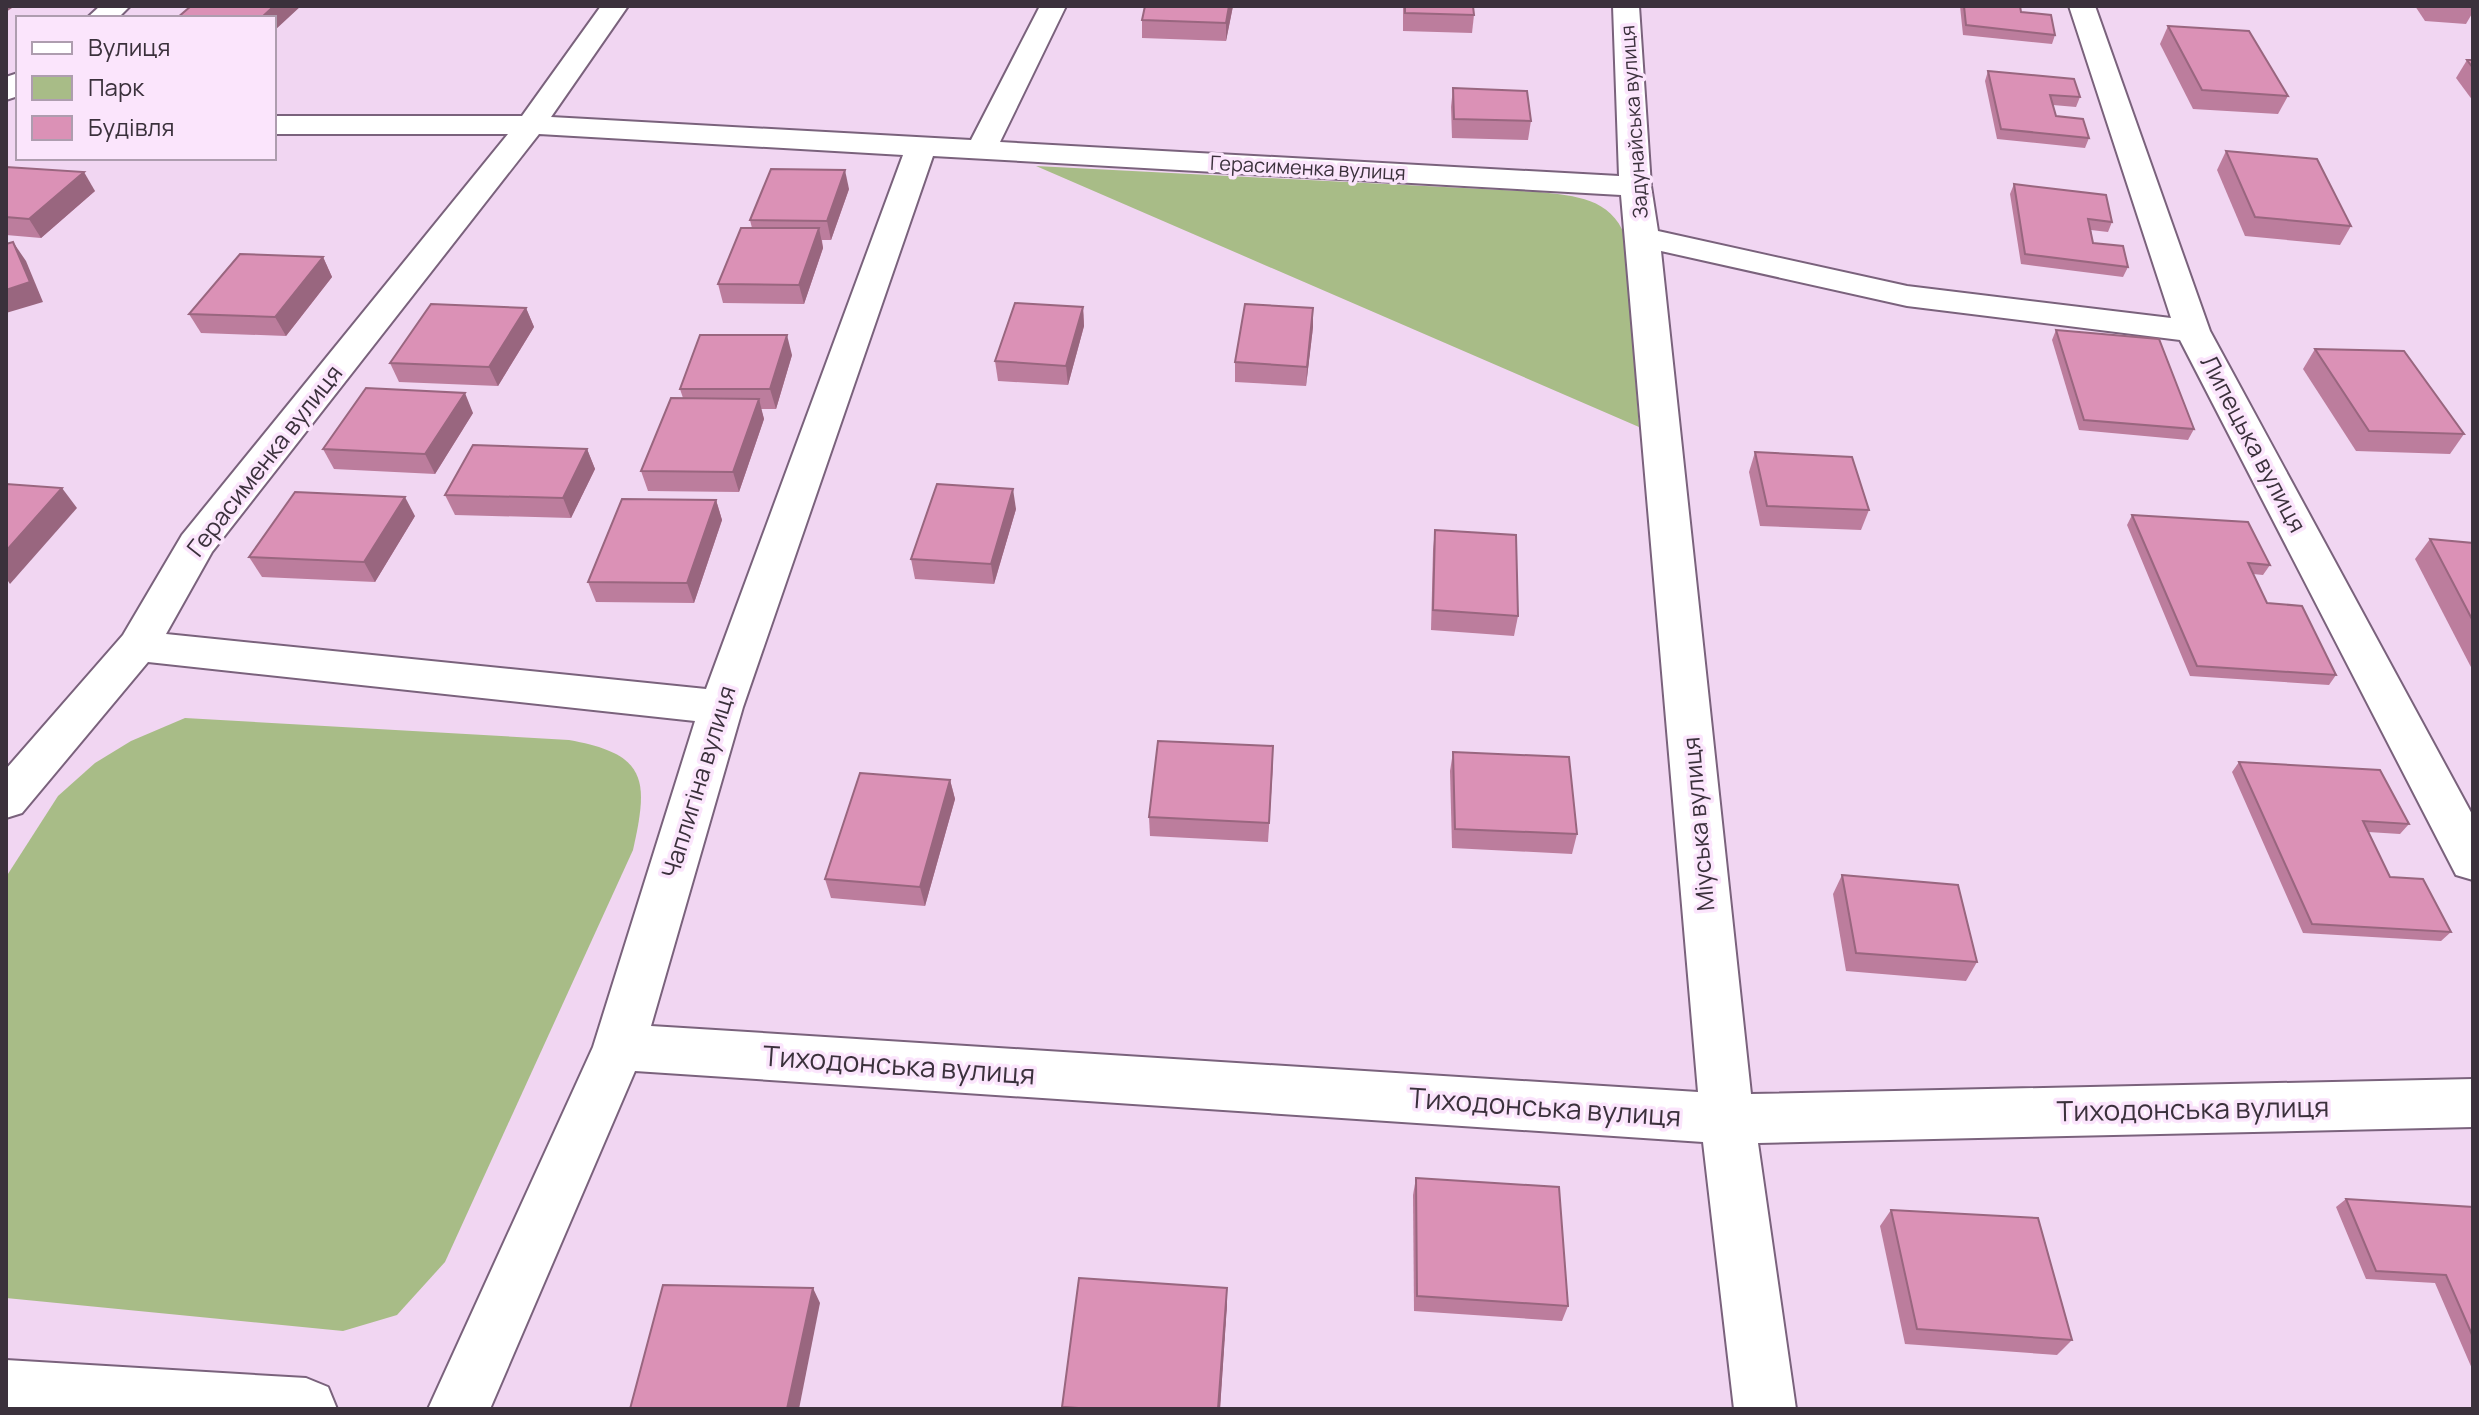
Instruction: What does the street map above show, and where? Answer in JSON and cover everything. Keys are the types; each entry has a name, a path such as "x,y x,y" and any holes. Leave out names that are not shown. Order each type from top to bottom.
{"street":[{"name":"Герасименка вулиця","path":"6,800 138,646 196,545 531,125 615,6"},
{"path":"981,150 1053,6"},
{"name":"Задунайська вулиця","path":"1626,6 1635,186 1643,237"},
{"name":"Липецька вулиця","path":"2082,6 2193,331 2473,861"},
{"name":"Герасименка вулиця","path":"276,125 531,125 1635,186"},
{"name":"Чаплигіна вулиця","path":"459,1409 619,1047 721,707 921,147"},
{"path":"1643,237 1907,296 2193,331"},
{"name":"Міуська вулиця","path":"1643,237 1727,1119 1765,1409"},
{"path":"138,646 721,707"},
{"name":"Тиходонська вулиця","path":"619,1047 1727,1119 2473,1103"},
{"path":"6,1390 306,1409"}],"green space":[{"path":"1036,166 1540,192 1590,201 1611,214 1625,236 1639,427"},
{"path":"185,718 569,740 614,753 628,762 636,774 641,805 633,850 445,1262 397,1315 343,1331 6,1298 6,877 58,796 95,763 131,741"}],"building":[{"path":"191,6 274,6 263,16 179,16"},
{"path":"1145,6 1229,6 1226,23 1142,20"},
{"path":"1405,6 1473,6 1474,15 1405,13"},
{"path":"1964,6 2020,6 2021,12 2051,15 2055,35 1966,25"},
{"path":"2168,26 2249,31 2288,96 2202,90"},
{"path":"1988,71 2074,79 2080,97 2050,95 2056,116 2083,119 2089,138 2001,129"},
{"path":"1453,88 1527,91 1531,121 1454,119"},
{"path":"2226,151 2317,159 2351,226 2255,217"},
{"path":"6,167 84,172 29,219 6,217"},
{"path":"771,169 845,170 827,221 750,220"},
{"path":"2014,184 2106,195 2112,222 2088,219 2093,243 2123,246 2128,267 2025,254"},
{"path":"741,228 819,228 799,285 718,284"},
{"path":"13,242 30,282 6,290 6,244"},
{"path":"240,254 323,257 275,317 189,314"},
{"path":"1015,303 1083,307 1066,366 995,361"},
{"path":"431,304 526,308 489,367 390,363"},
{"path":"1245,304 1313,308 1307,367 1235,362"},
{"path":"2056,330 2159,339 2194,429 2084,420"},
{"path":"700,335 787,335 770,389 680,389"},
{"path":"2315,349 2404,351 2464,434 2369,431"},
{"path":"366,388 465,393 425,454 323,449"},
{"path":"671,398 759,399 733,472 641,471"},
{"path":"473,445 587,449 563,498 445,495"},
{"path":"1755,452 1852,457 1869,510 1767,506"},
{"path":"6,484 62,488 6,551"},
{"path":"937,484 1013,489 991,564 911,559"},
{"path":"295,492 405,497 364,562 249,557"},
{"path":"622,499 716,500 687,583 588,582"},
{"path":"2132,515 2248,522 2270,565 2248,563 2267,603 2302,606 2336,675 2197,666"},
{"path":"1435,530 1516,535 1518,616 1433,610"},
{"path":"2430,539 2473,543 2473,621"},
{"path":"1158,741 1273,746 1269,823 1149,817"},
{"path":"1453,752 1569,757 1577,834 1455,829"},
{"path":"2239,762 2380,770 2409,824 2363,821 2390,877 2423,879 2451,932 2312,924"},
{"path":"860,773 950,780 920,887 825,879"},
{"path":"1842,875 1958,885 1977,962 1856,953"},
{"path":"1416,1178 1559,1187 1568,1306 1417,1296"},
{"path":"2346,1199 2473,1207 2473,1337 2446,1275 2376,1271"},
{"path":"1891,1210 2038,1218 2072,1340 1917,1329"},
{"path":"1079,1278 1227,1288 1218,1409 1062,1407"},
{"path":"663,1285 813,1288 787,1409 630,1409"}]}
